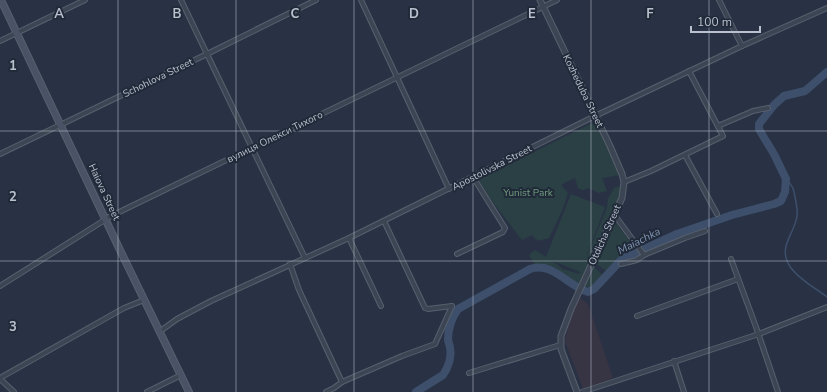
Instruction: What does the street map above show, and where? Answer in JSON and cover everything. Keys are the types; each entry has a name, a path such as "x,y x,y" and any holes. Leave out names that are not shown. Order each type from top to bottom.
{"main road":[{"name":"Haiova Street","path":"1,0 189,392"}],"street":[{"path":"0,41 85,0"},
{"path":"181,0 305,258"},
{"name":"Schohlova Street","path":"0,154 316,0"},
{"path":"361,0 449,189"},
{"name":"Kozheduba Street","path":"540,0 610,146 624,182"},
{"name":"вулиця Олекси Тихого","path":"0,286 105,219 557,0"},
{"path":"719,0 742,46"},
{"name":"Apostolivska Street","path":"160,332 184,315 290,264 349,238 689,71 827,8"},
{"path":"624,182 628,182 723,136 689,71"},
{"path":"718,126 753,111 768,108"},
{"path":"685,155 717,214"},
{"path":"457,254 503,232 505,228 473,177"},
{"name":"Otdicha Street","path":"560,344 565,324 580,288 622,198 624,182"},
{"path":"614,216 616,216 643,254"},
{"path":"326,392 335,390 342,382 402,356 435,344 439,338 452,306 428,309 425,308 384,221"},
{"path":"621,264 637,260 643,254 705,231"},
{"path":"349,238 381,306"},
{"path":"731,259 759,334 778,392"},
{"path":"290,264 300,290 342,382"},
{"path":"637,316 738,279"},
{"path":"14,392 0,378 124,308 144,300"},
{"path":"582,392 759,334 827,307"},
{"path":"468,373 560,344 577,392"},
{"path":"674,361 684,392"},
{"path":"146,392 181,375"}],"shaded area":[{"path":"579,297 588,304 613,378 583,389 565,341 571,314"}],"green space":[{"name":"Yunist Park","path":"592,123 606,141 620,175 602,178 607,191 599,193 588,188 583,190 578,188 575,178 561,185 568,193 562,211 549,238 538,241 532,235 522,240 478,180"},
{"path":"621,186 620,197 579,284 540,265 534,264 529,255 535,250 546,257 571,194 605,207 584,263 607,208 608,199 614,188","holes":["551,260 580,272 579,274 563,269"]},
{"path":"615,222 636,250 622,257 608,272 596,264"},
{"path":"594,267 604,276 589,288 584,286"}],"waterway":[{"name":"Maiachka","path":"416,392 443,375 449,362 450,355 448,339 449,331 452,319 458,309 530,269 538,267 546,268 588,292 594,289 622,259 677,234 732,215 781,201 785,192 786,179 774,154 759,129 759,124 774,105 784,96 805,91 827,72"},
{"path":"786,179 791,185 795,194 797,211 796,223 786,247 785,254 787,260 791,268 799,276 827,297"}]}
